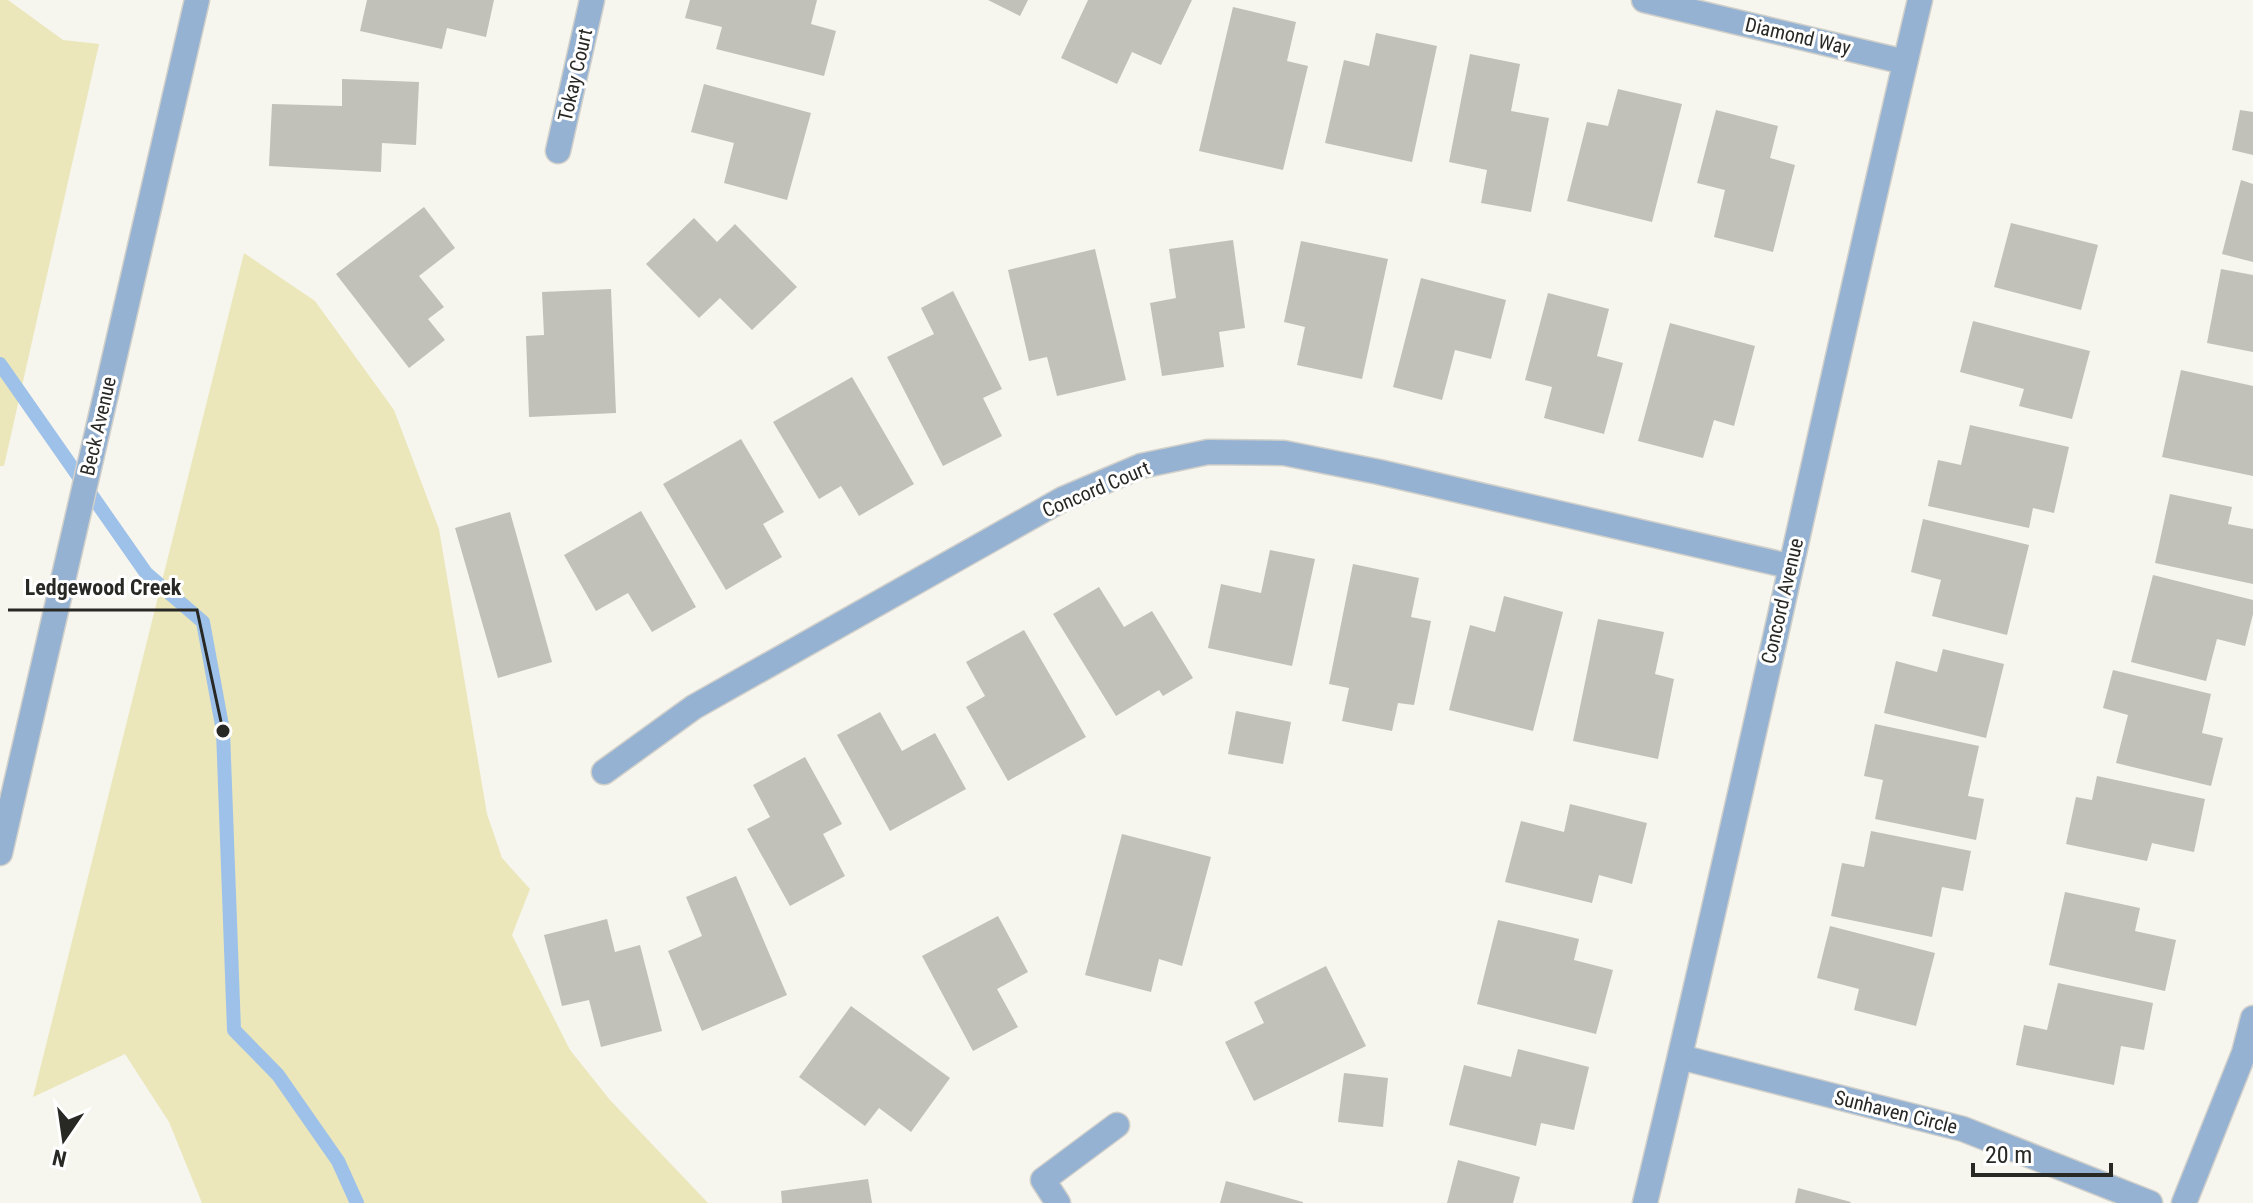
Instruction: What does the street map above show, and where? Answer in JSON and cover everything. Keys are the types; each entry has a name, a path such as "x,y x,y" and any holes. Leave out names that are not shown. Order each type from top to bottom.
{"street":[{"name":"Beck Avenue","path":"0,853 197,0"},
{"name":"Tokay Court","path":"558,151 592,0"},
{"name":"Diamond Way","path":"1644,0 1905,62"},
{"name":"Concord Avenue","path":"1645,1203 1920,0"},
{"name":"Concord Court","path":"604,772 694,707 1063,499 1141,466 1208,452 1284,453 1325,461 1789,566"},
{"path":"2184,1203 2244,1053 2253,1018"},
{"name":"Sunhaven Circle","path":"1680,1057 1963,1129 2150,1203"},
{"path":"1058,1203 1043,1180 1117,1125"}],"shaded area":[{"path":"0,0 8,0 63,40 99,44 4,466 0,466"},
{"path":"244,253 315,301 394,410 439,529 487,814 502,858 530,889 512,935 570,1050 610,1100 708,1203 202,1203 169,1122 125,1054 33,1097"}],"building":[{"path":"367,0 494,0 486,37 447,28 442,49 360,31"},
{"path":"690,0 817,0 811,24 836,31 824,76 716,49 722,27 685,18"},
{"path":"988,0 1028,0 1020,16"},
{"path":"1088,0 1192,0 1161,65 1132,52 1117,84 1061,58"},
{"path":"1233,7 1296,22 1287,61 1308,66 1283,170 1199,151"},
{"path":"1376,33 1437,46 1412,162 1325,143 1344,60 1369,66"},
{"path":"1470,54 1520,64 1511,111 1549,118 1531,212 1481,203 1487,170 1449,162"},
{"path":"342,79 419,82 416,145 382,143 381,172 269,166 272,104 342,106"},
{"path":"704,84 811,113 787,200 724,183 734,143 691,132"},
{"path":"1618,89 1682,104 1652,222 1567,201 1587,122 1608,126"},
{"path":"1716,110 1778,126 1770,158 1795,165 1773,252 1714,237 1725,190 1697,183"},
{"path":"2240,110 2253,112 2253,155 2232,150"},
{"path":"2241,180 2253,184 2253,262 2222,254"},
{"path":"424,207 455,248 419,276 444,307 428,319 445,340 409,368 336,274"},
{"path":"694,218 717,242 735,224 797,287 752,330 720,298 699,318 646,264"},
{"path":"2011,223 2098,245 2081,310 1994,287"},
{"path":"1233,240 1245,328 1219,332 1224,367 1162,376 1150,303 1176,298 1169,249"},
{"path":"1301,241 1388,259 1362,379 1297,365 1305,327 1284,322"},
{"path":"1095,249 1126,380 1057,396 1047,357 1029,361 1008,270"},
{"path":"2221,269 2253,275 2253,352 2207,343"},
{"path":"1421,278 1506,300 1491,359 1455,350 1442,400 1393,387"},
{"path":"611,289 616,413 529,417 526,336 544,335 542,292"},
{"path":"953,291 1002,389 983,398 1002,436 943,466 887,357 934,334 921,308"},
{"path":"1548,293 1609,309 1597,356 1623,363 1604,434 1544,418 1552,387 1525,380"},
{"path":"1973,321 2090,351 2072,419 2019,406 2024,389 1960,372"},
{"path":"1670,323 1755,346 1734,426 1714,420 1703,458 1638,441"},
{"path":"2181,370 2253,386 2253,476 2162,457"},
{"path":"852,377 914,484 859,516 841,486 819,499 773,422"},
{"path":"1970,425 2069,447 2054,513 2033,508 2029,528 1928,506 1938,460 1961,465"},
{"path":"741,439 784,512 763,524 782,557 726,590 663,484"},
{"path":"2170,494 2232,507 2228,524 2253,529 2253,584 2155,563"},
{"path":"641,511 696,607 652,632 628,593 596,611 564,555"},
{"path":"510,512 552,662 498,678 455,528"},
{"path":"1923,519 2029,545 2007,635 1932,616 1941,580 1911,572"},
{"path":"1270,550 1315,559 1292,666 1208,648 1221,584 1261,593"},
{"path":"1353,564 1419,578 1411,617 1431,621 1414,705 1398,703 1392,731 1342,721 1349,688 1329,684"},
{"path":"2153,575 2253,600 2245,646 2217,639 2206,681 2131,662"},
{"path":"1099,587 1124,627 1152,611 1193,678 1163,696 1159,690 1116,716 1053,614"},
{"path":"1504,596 1563,612 1533,731 1449,710 1470,625 1495,632"},
{"path":"1598,619 1664,632 1655,674 1674,679 1658,759 1573,741"},
{"path":"1024,630 1086,737 1008,781 966,707 985,696 966,662"},
{"path":"1943,649 2004,664 1986,738 1884,713 1896,661 1937,672"},
{"path":"2113,670 2211,694 2202,733 2223,738 2211,786 2116,763 2128,715 2103,708"},
{"path":"1236,711 1291,722 1283,764 1228,754"},
{"path":"880,712 902,751 935,733 966,789 890,831 837,735"},
{"path":"1875,724 1979,746 1968,796 1984,799 1976,840 1875,819 1883,780 1864,776"},
{"path":"805,757 842,824 823,834 845,876 790,906 747,829 770,817 753,785"},
{"path":"2097,776 2205,799 2194,852 2152,843 2147,861 2066,844 2076,797 2092,800"},
{"path":"1570,804 1647,823 1632,884 1599,875 1592,903 1505,882 1521,821 1564,832"},
{"path":"1871,831 1971,851 1963,891 1942,887 1932,937 1831,916 1842,863 1864,867"},
{"path":"1122,834 1211,857 1182,966 1159,959 1151,992 1085,975"},
{"path":"736,876 787,995 702,1031 668,951 702,936 686,897"},
{"path":"2065,892 2140,908 2135,931 2176,940 2165,991 2049,965"},
{"path":"998,916 1028,972 997,989 1018,1027 973,1051 922,956"},
{"path":"607,919 615,952 640,945 662,1031 601,1047 589,1000 562,1006 544,935"},
{"path":"1498,920 1579,939 1574,960 1613,970 1596,1034 1477,1004"},
{"path":"1830,926 1935,953 1916,1026 1854,1010 1859,989 1817,978"},
{"path":"1326,966 1366,1046 1254,1101 1225,1042 1264,1023 1254,1002"},
{"path":"2058,983 2153,1003 2144,1050 2121,1046 2114,1085 2016,1065 2024,1025 2047,1030"},
{"path":"851,1006 950,1078 911,1132 879,1108 865,1126 799,1077"},
{"path":"1518,1049 1589,1067 1574,1130 1541,1123 1536,1146 1449,1125 1464,1065 1511,1077"},
{"path":"1344,1073 1388,1078 1383,1127 1338,1122"},
{"path":"1458,1160 1520,1177 1513,1203 1447,1203"},
{"path":"868,1179 872,1203 782,1203 781,1191"},
{"path":"1226,1181 1303,1202 1303,1203 1220,1203"},
{"path":"1798,1188 1851,1202 1795,1203"}],"waterway":[{"path":"0,364 146,573 203,622 223,731 234,1030 278,1075 338,1161 357,1203"}],"place":[{"name":"Ledgewood Creek","path":"223,731"}]}
